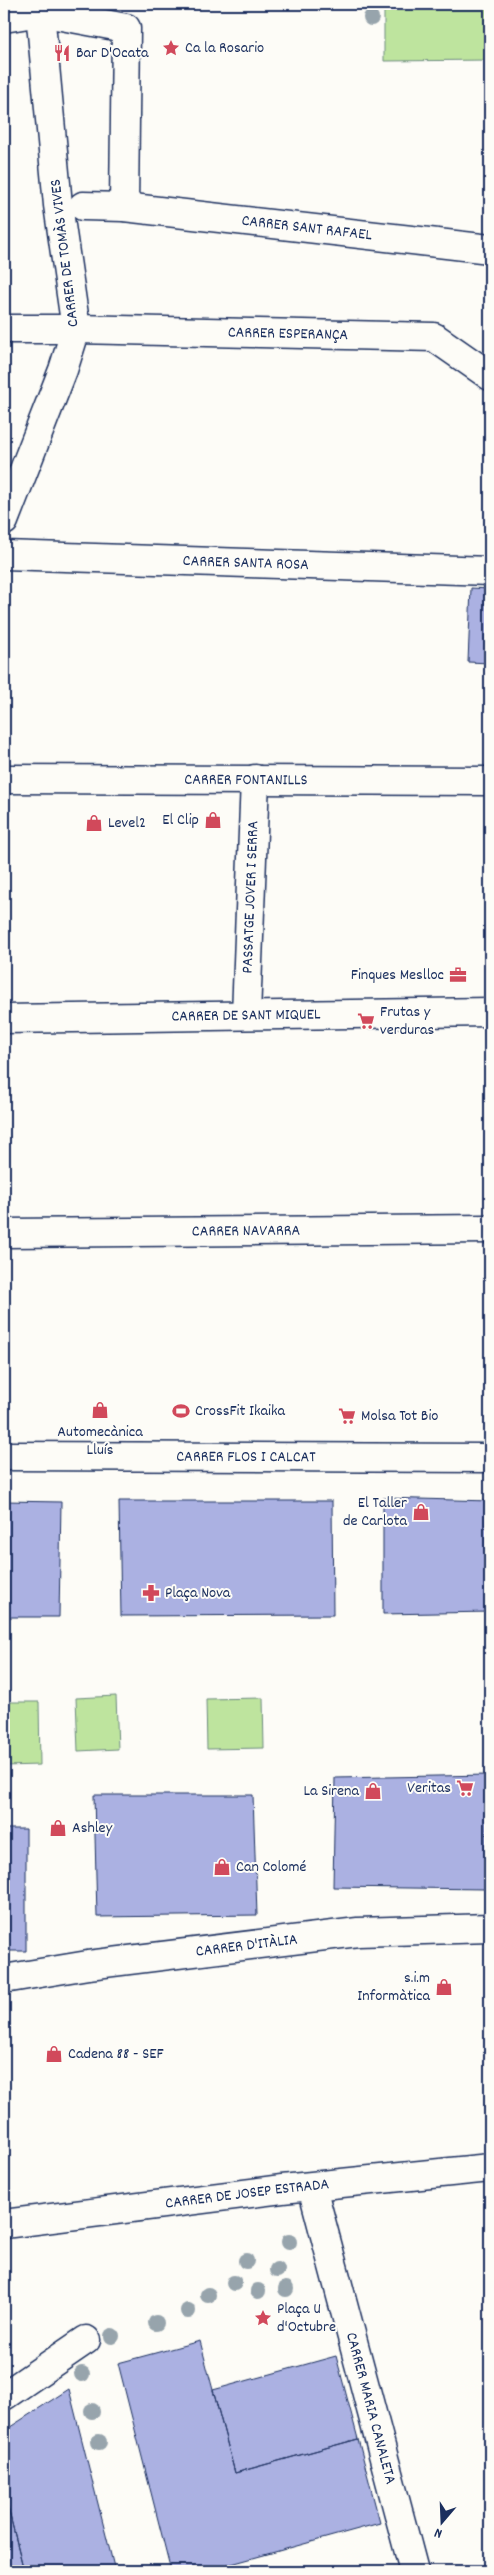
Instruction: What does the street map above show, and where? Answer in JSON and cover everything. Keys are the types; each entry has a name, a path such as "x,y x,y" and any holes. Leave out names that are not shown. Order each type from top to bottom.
{"street":[{"path":"4,18 42,8 126,28 124,206"},
{"name":"CARRER DE TOMÀS VIVES","path":"4,522 63,370 76,329 58,205 42,8"},
{"name":"CARRER SANT RAFAEL","path":"83,206 124,206 490,249"},
{"name":"CARRER ESPERANÇA","path":"4,329 76,329 434,338 490,376"},
{"name":"CARRER SANTA ROSA","path":"4,555 490,570"},
{"name":"CARRER FONTANILLS","path":"4,778 490,781"},
{"name":"PASSATGE JOVER I SERRA","path":"246,1015 254,779"},
{"name":"CARRER DE SANT MIQUEL","path":"4,1018 490,1012"},
{"name":"CARRER NAVARRA","path":"4,1233 490,1229"},
{"name":"CARRER FLOS I CALCAT","path":"4,1456 490,1458"},
{"name":"CARRER D'ITÀLIA","path":"4,1979 88,1965 358,1932 490,1928"},
{"name":"CARRER DE JOSEP ESTRADA","path":"4,2224 312,2187 490,2168"},
{"name":"CARRER MARIA CANALETA","path":"312,2187 414,2571"},
{"path":"4,2396 86,2340"}],"green space":[{"path":"384,4 490,4 490,60 384,61"},
{"path":"116,1696 118,1749 78,1751 76,1698"},
{"path":"263,1698 264,1748 207,1749 206,1699"},
{"path":"4,1702 39,1702 40,1765 4,1766"}],"building":[{"path":"471,588 490,589 490,663 468,662"},
{"path":"383,1498 490,1501 490,1612 383,1614"},
{"path":"4,1501 61,1502 59,1617 4,1617"},
{"path":"119,1501 332,1501 333,1615 121,1616"},
{"path":"488,1775 485,1889 333,1887 335,1778"},
{"path":"94,1795 253,1795 257,1915 97,1917"},
{"path":"4,1829 26,1829 26,1951 4,1951"},
{"path":"200,2341 235,2473 358,2439 380,2523 206,2571 171,2571 118,2363"},
{"path":"336,2356 358,2439 235,2473 213,2390"},
{"path":"69,2389 115,2571 24,2571 4,2492 4,2431"},
{"path":"4,2492 24,2571 4,2571"}],"place":[{"name":"Ca la Rosario","path":"171,48"},
{"name":"Bar D'Ocata","path":"62,53"},
{"name":"El Clip","path":"213,820"},
{"name":"Level2","path":"94,823"},
{"name":"Finques Meslloc","path":"458,975"},
{"name":"Frutas y verduras","path":"366,1021"},
{"name":"Automecànica Lluís","path":"100,1410"},
{"name":"CrossFit Ikaika","path":"181,1411"},
{"name":"Molsa Tot Bio","path":"347,1416"},
{"name":"El Taller de Carlota","path":"421,1512"},
{"name":"Plaça Nova","path":"151,1593"},
{"name":"Veritas","path":"465,1788"},
{"name":"La Sirena","path":"373,1791"},
{"name":"Ashley","path":"58,1828"},
{"name":"Can Colomé","path":"222,1867"},
{"name":"s.i.m Informàtica","path":"444,1987"},
{"name":"Cadena 88 - SEF","path":"54,2054"},
{"name":"Plaça U d'Octubre","path":"263,2318"}]}
